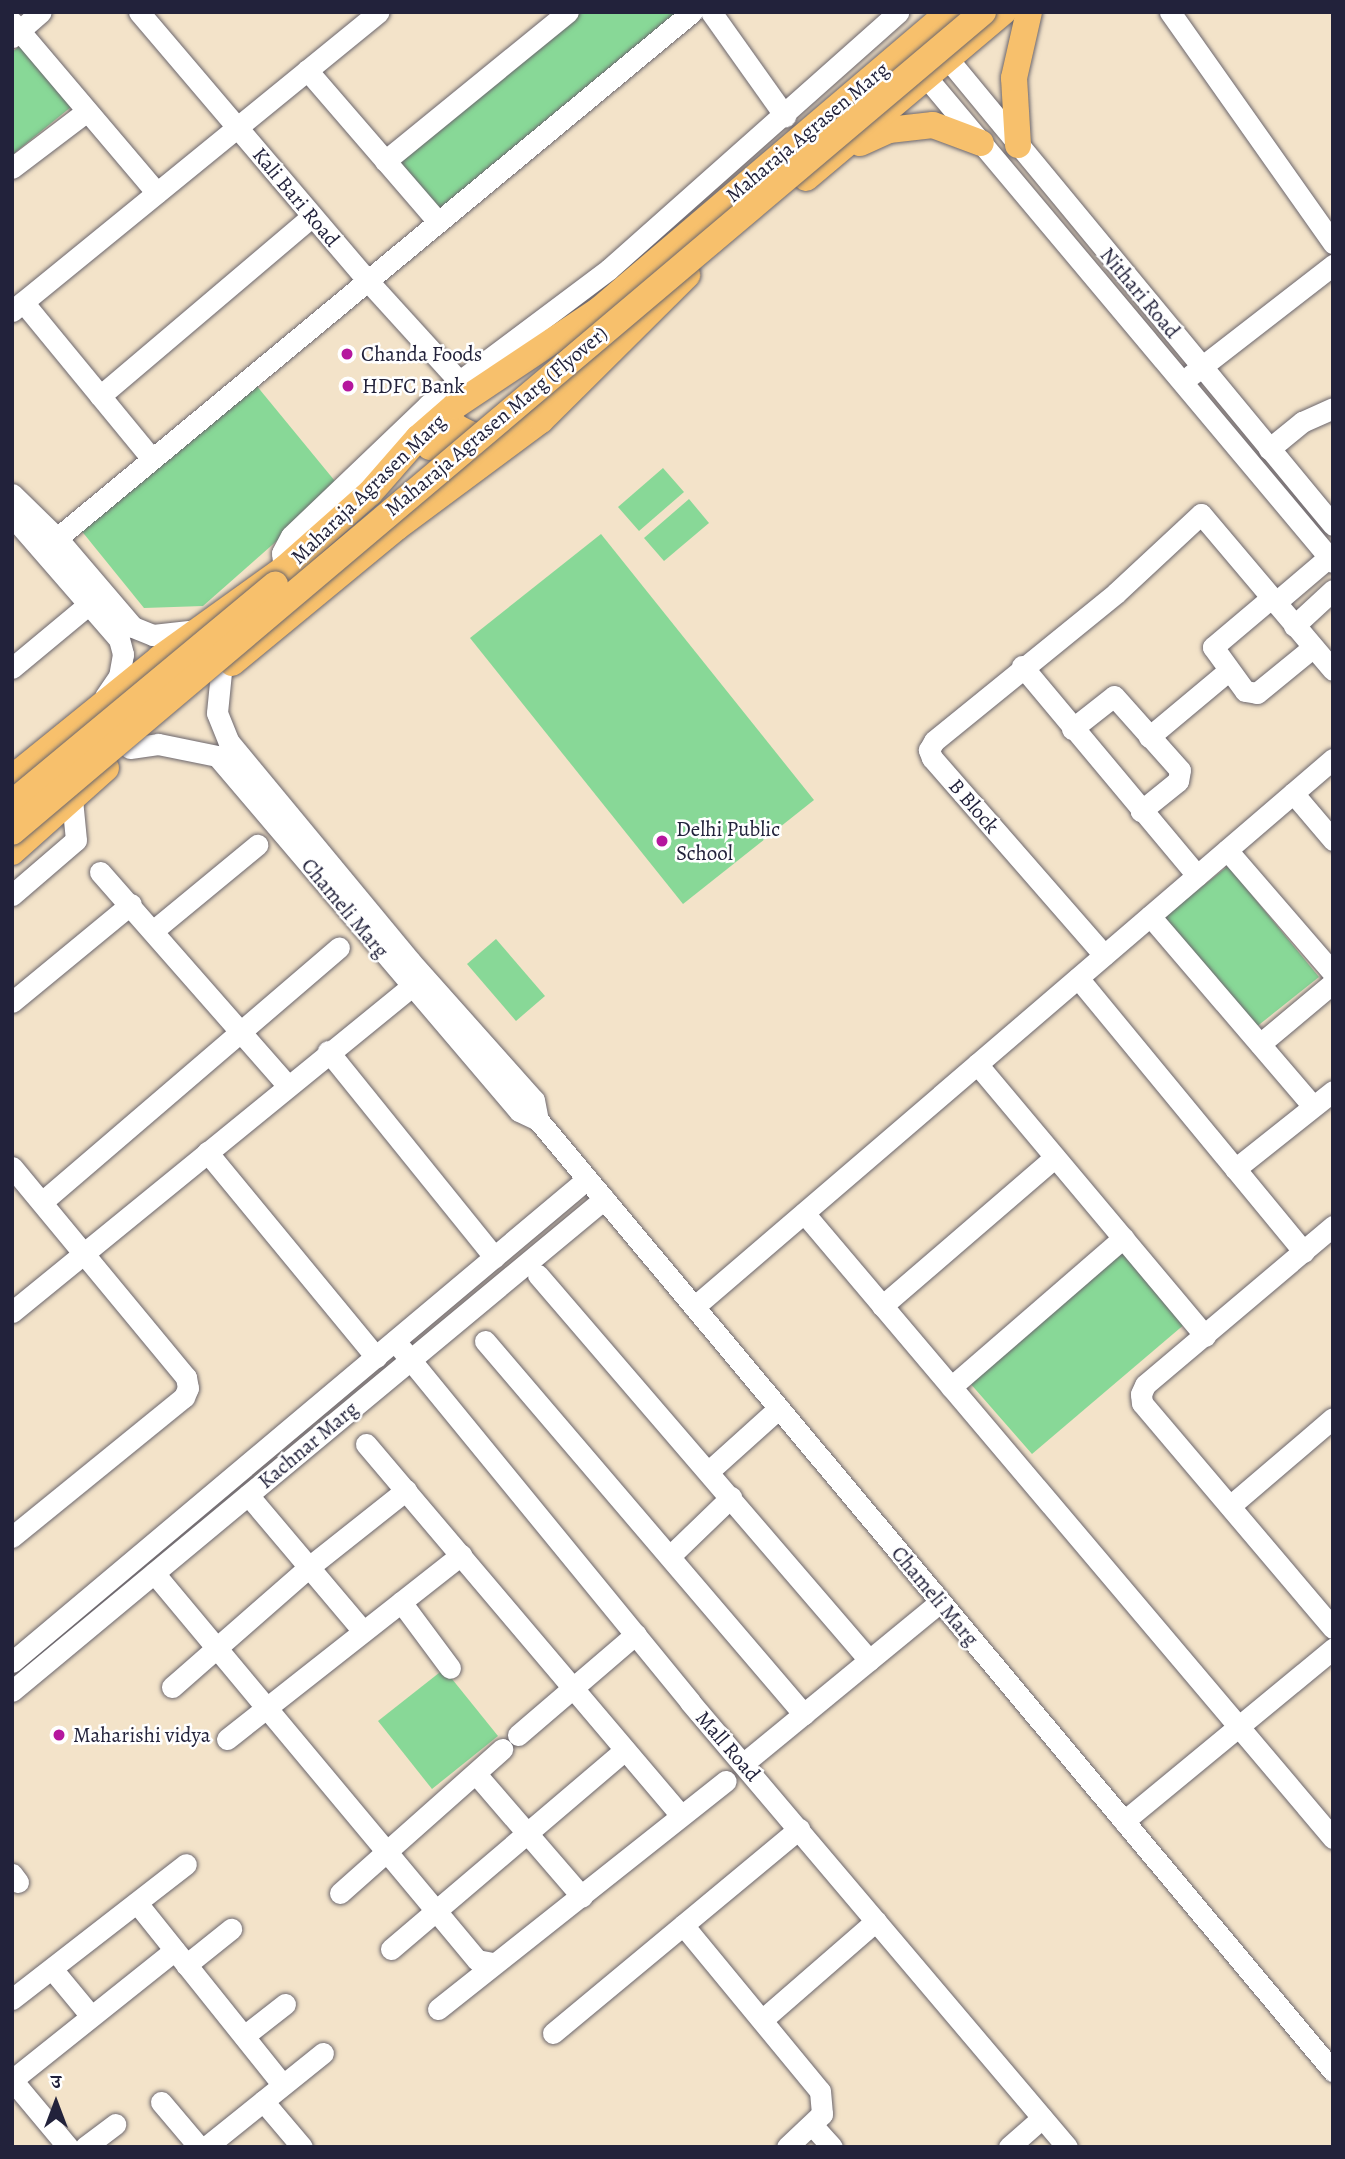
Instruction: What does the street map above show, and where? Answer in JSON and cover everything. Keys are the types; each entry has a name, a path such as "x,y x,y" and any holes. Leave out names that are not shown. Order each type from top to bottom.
{"main road":[{"name":"Maharaja Agrasen Marg","path":"12,778 202,628 284,569 455,406 599,310 949,12"},
{"name":"Maharaja Agrasen Marg (Flyover)","path":"12,803 960,12"},
{"name":"Maharaja Agrasen Marg (Flyover)","path":"12,832 983,12"},
{"name":"Maharaja Agrasen Marg","path":"12,852 191,696 397,527 541,420 688,274 838,152 1003,12"},
{"path":"1018,145 1014,78 1029,12"},
{"path":"838,152 889,130 933,125 981,143"},
{"path":"572,328 594,329 604,339 603,358"},
{"path":"385,474 404,469 450,429 470,433 472,456 397,527"}],"street":[{"path":"41,12 15,30 157,193"},
{"name":"Kali Bari Road","path":"139,12 367,280 457,379"},
{"path":"385,160 568,12"},
{"path":"57,538 692,12"},
{"path":"712,12 785,116"},
{"path":"1170,12 1333,243"},
{"path":"151,458 100,396 18,307 375,13"},
{"path":"284,569 282,553 291,536 457,379 499,355 609,269 785,116 884,17"},
{"name":"Nithari Road","path":"927,30 947,60 1333,526"},
{"path":"904,50 1331,559 1213,647 1228,671 1245,691 1257,693 1312,648"},
{"path":"307,70 438,222"},
{"path":"12,168 87,111"},
{"path":"100,396 312,216"},
{"path":"1182,382 1333,265"},
{"path":"1269,449 1302,422 1333,408"},
{"path":"12,494 57,538 96,597 118,639 123,654 119,676 94,713"},
{"name":"B Block","path":"1104,955 932,758 929,750 1022,666 1143,570 1197,515 1206,516 1312,648 1333,670"},
{"path":"12,516 96,597 133,627 153,635 202,628"},
{"path":"1294,626 1333,590"},
{"path":"12,668 96,597"},
{"path":"1022,666 1072,729 1198,876"},
{"path":"1149,737 1228,671"},
{"name":"Chameli Marg","path":"221,672 217,713 229,742 417,981"},
{"path":"1072,729 1114,696 1149,737 1181,777 1141,811"},
{"name":"Chameli Marg","path":"130,748 158,744 217,756 417,981 534,1100 538,1120 1333,2071"},
{"path":"12,895 76,840 72,799 36,758"},
{"path":"694,1307 1333,759"},
{"path":"1293,793 1333,840"},
{"path":"153,930 257,845"},
{"path":"1227,850 1333,973"},
{"path":"100,872 131,904 287,1085"},
{"path":"12,1002 131,904"},
{"path":"1150,916 1313,1106"},
{"path":"42,1202 339,947"},
{"path":"1078,978 1304,1252"},
{"path":"12,1312 328,1051 417,981"},
{"path":"1260,1044 1333,983"},
{"path":"328,1051 494,1257"},
{"path":"977,1065 1205,1336"},
{"path":"1235,1168 1333,1091"},
{"path":"207,1152 376,1357"},
{"path":"882,1306 1055,1157"},
{"path":"12,1167 186,1377 188,1388 184,1397 12,1537"},
{"name":"Kachnar Marg","path":"14,1656 587,1179"},
{"name":"Kachnar Marg","path":"12,1691 604,1199"},
{"path":"804,1213 1333,1838"},
{"path":"1333,1226 1145,1385 1142,1403 1333,1628"},
{"path":"951,1387 1123,1238"},
{"path":"538,1275 869,1660"},
{"name":"Mall Road","path":"395,1341 636,1634 1067,2147"},
{"path":"485,1341 804,1714"},
{"path":"709,1471 779,1408"},
{"path":"1230,1506 1333,1418"},
{"path":"366,1444 681,1815"},
{"path":"172,1687 309,1567 406,1490"},
{"path":"248,1495 363,1631"},
{"path":"670,1556 731,1497"},
{"path":"228,1739 461,1555"},
{"path":"154,1573 438,1909 477,1960 494,1963"},
{"path":"401,1602 450,1668"},
{"path":"744,1763 940,1602"},
{"path":"340,1893 636,1634"},
{"path":"1124,1821 1333,1649"},
{"path":"14,1656 32,1674"},
{"path":"391,1949 625,1750"},
{"path":"476,1774 582,1897"},
{"path":"438,2009 726,1781"},
{"path":"554,2034 799,1829"},
{"path":"12,1999 186,1864"},
{"path":"137,1903 283,2085"},
{"path":"762,2020 876,1921"},
{"path":"683,1925 820,2091 822,2114 813,2126 787,2147"},
{"path":"68,2147 12,2080 92,2016 181,1957 231,1929"},
{"path":"52,1969 92,2016"},
{"path":"244,2036 285,2004"},
{"path":"206,2147 324,2053"},
{"path":"263,2101 302,2147"},
{"path":"161,2102 199,2147"},
{"path":"1009,2147 1042,2118"},
{"path":"85,2147 115,2124"},
{"path":"813,2126 832,2147"}],"green space":[{"path":"582,12 680,12 440,211 400,163"},
{"path":"21,45 71,107 12,155 12,52"},
{"path":"256,385 339,486 203,606 144,608 80,529"},
{"path":"663,468 684,492 639,531 618,507"},
{"path":"689,499 709,523 664,561 644,538"},
{"path":"601,534 814,800 683,904 470,638"},
{"path":"1228,866 1319,977 1255,1028 1164,917"},
{"path":"496,939 545,996 516,1021 467,964"},
{"path":"1123,1250 1186,1323 1032,1454 969,1382"},
{"path":"444,1669 498,1736 432,1789 378,1721"}],"place":[{"name":"Chanda Foods","path":"347,354"},
{"name":"HDFC Bank","path":"348,386"},
{"name":"Delhi Public School","path":"662,841"},
{"name":"Maharishi vidya","path":"59,1735"}]}
